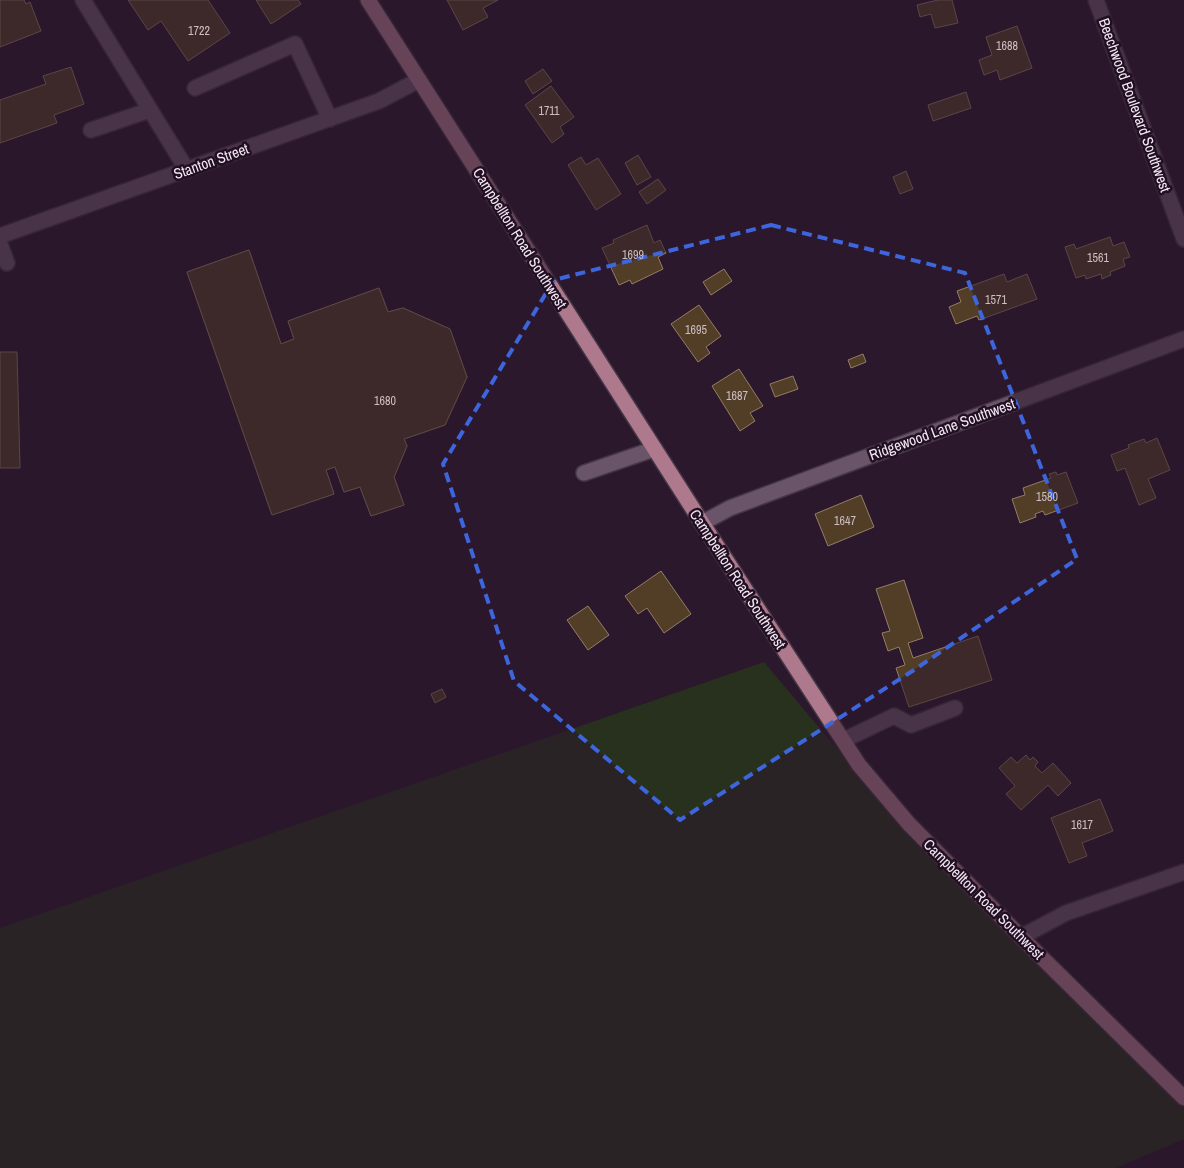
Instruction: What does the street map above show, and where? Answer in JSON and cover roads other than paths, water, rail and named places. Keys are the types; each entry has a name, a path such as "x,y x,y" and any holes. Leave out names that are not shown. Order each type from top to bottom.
{"main road":[{"name":"Campbellton Road Southwest","path":"368,0 702,524 859,765 909,824 1021,938 1184,1098"}],"street":[{"path":"83,0 187,170"},
{"name":"Beechwood Boulevard Southwest","path":"1096,0 1184,239"},
{"path":"195,88 295,44 330,119"},
{"name":"Stanton Street","path":"0,236 379,101 419,80"},
{"path":"91,130 150,110"},
{"path":"0,244 7,263"},
{"name":"Ridgewood Lane Southwest","path":"702,524 730,508 1184,339"},
{"path":"584,473 654,449"},
{"path":"844,740 894,716 911,725 955,708"},
{"path":"1021,938 1066,912 1184,872"}]}
